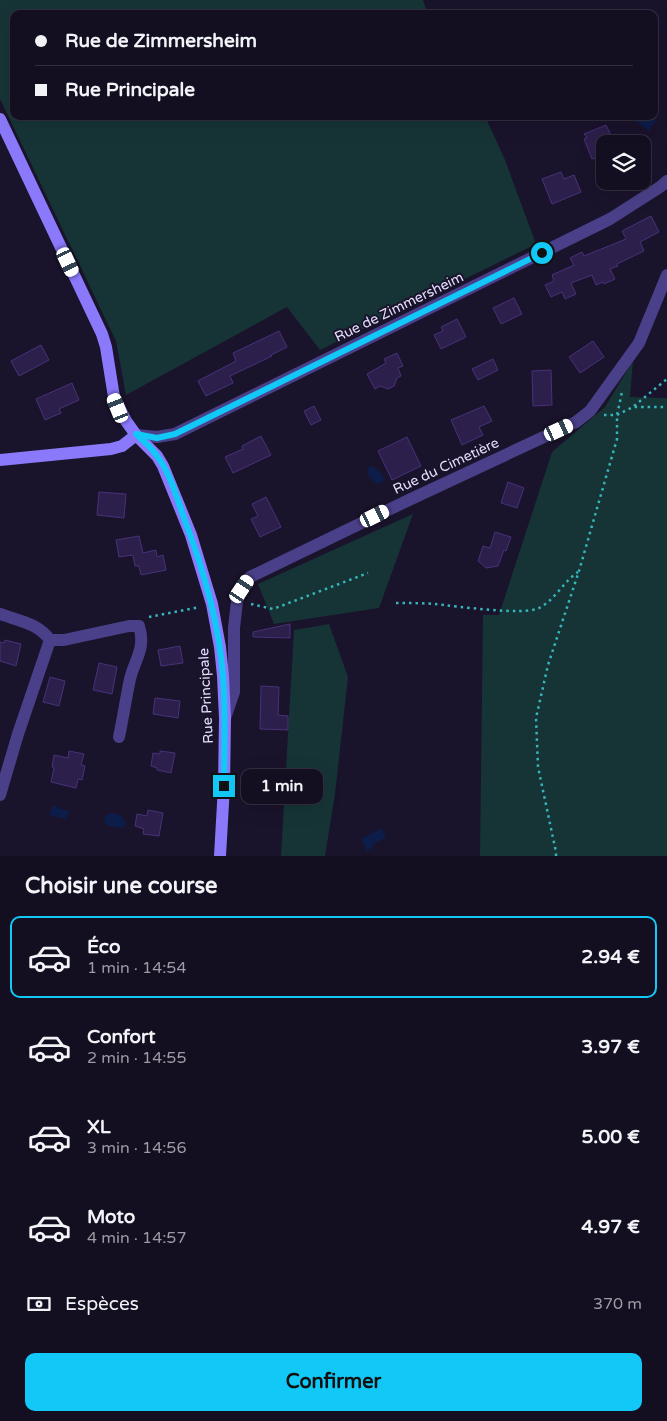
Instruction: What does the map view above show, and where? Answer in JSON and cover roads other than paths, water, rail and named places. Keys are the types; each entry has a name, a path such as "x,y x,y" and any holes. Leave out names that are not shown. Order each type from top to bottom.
{"main road":[{"name":"Rue Principale","path":"0,119 102,334 114,397 126,421 136,434 152,449 163,466 191,535 212,604 223,676 225,718 220,856"},
{"path":"0,460 111,449 122,446 136,434"}],"street":[{"name":"Rue de Zimmersheim","path":"136,434 157,438 175,434 610,219 660,188 667,181"},
{"name":"Rue du Cimetière","path":"225,718 234,692 234,628 237,601 250,577 576,422 590,411 639,343 667,275"},
{"path":"0,614 32,625 44,632 50,640"},
{"path":"50,640 64,640 129,626 140,630 142,647 130,678 119,737"},
{"path":"0,795 18,734 50,640"}],"water":[{"path":"636,120 656,120 649,131"},
{"path":"370,466 381,474 384,478 383,482 377,484 368,475 367,470"},
{"path":"53,805 69,811 66,819 49,815"},
{"path":"110,813 117,814 126,822 123,828 106,824 104,817"},
{"path":"381,828 386,837 372,845 372,848 367,851 361,839"}]}
